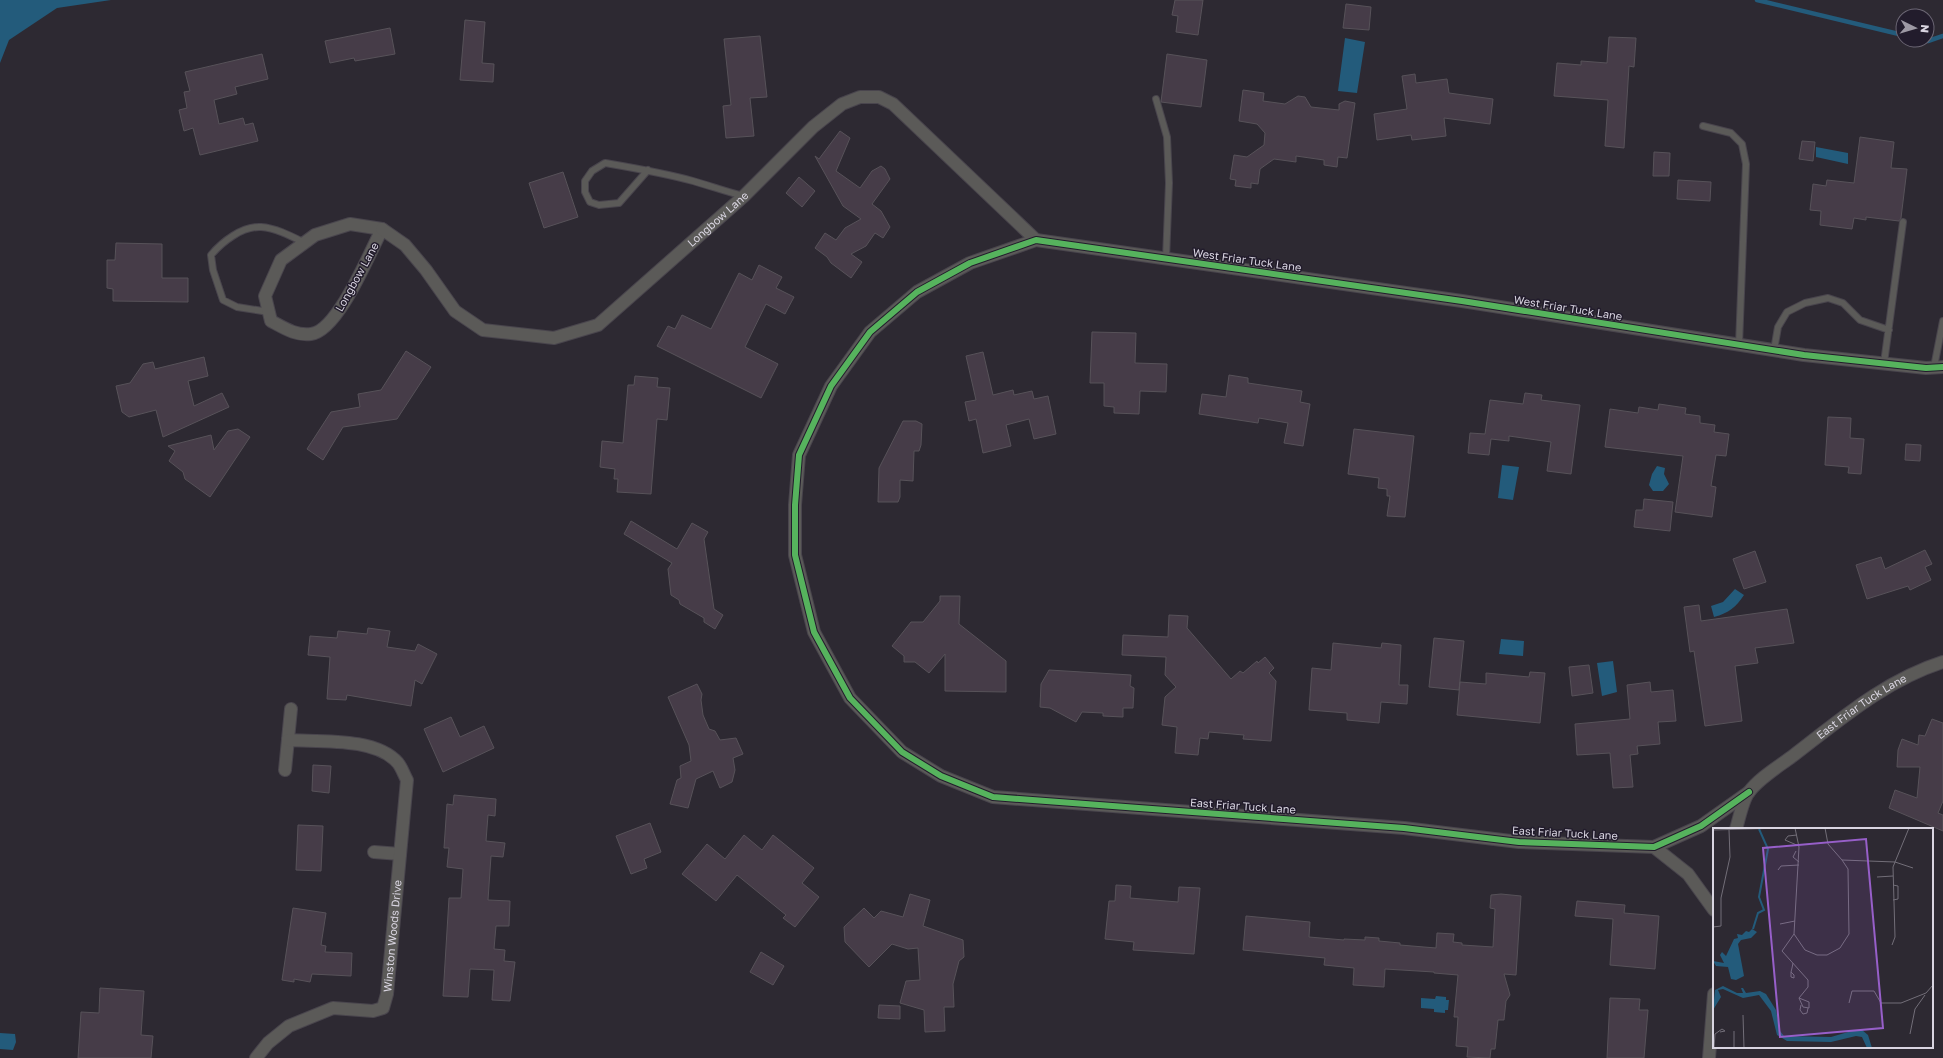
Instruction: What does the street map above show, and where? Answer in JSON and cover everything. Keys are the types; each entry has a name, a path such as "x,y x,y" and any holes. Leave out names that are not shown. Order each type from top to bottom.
{"street":[{"name":"Longbow Lane","path":"382,229 342,308 326,327 313,334 295,333 271,321 265,296 281,260 315,235 350,224 382,229 405,245 426,270 455,312 483,330 554,338 598,325 744,196 813,127 842,104 860,98 879,97 893,104 1036,240"},
{"name":"West Friar Tuck Lane","path":"809,611 795,555 795,505 799,455 830,386 870,332 917,292 970,263 1036,240 1476,303 1774,350 1884,363 1939,367"},
{"name":"East Friar Tuck Lane","path":"809,611 814,632 850,698 902,752 941,776 993,797 1404,828 1519,842 1654,847 1701,826 1749,792 1864,702 1912,674 1943,662"},
{"path":"284,770 291,709"},
{"name":"Winston Woods Drive","path":"256,1058 268,1043 289,1026 332,1008 373,1011 383,1008 388,994 407,780 398,763 381,751 360,744 288,740"},
{"path":"1736,828 1749,792"},
{"path":"1654,847 1688,874 1713,909"},
{"path":"374,852 400,854"},
{"path":"1709,1058 1713,1007"}],"lane":[{"path":"1156,99 1167,137 1169,183 1166,259"},
{"path":"1703,126 1731,133 1742,144 1746,164 1739,345"},
{"path":"648,170 619,203 599,205 590,202 585,192 585,181 592,171 605,163 648,170 694,181 722,191 744,196"},
{"path":"1884,363 1903,222"},
{"path":"269,312 237,307 223,300 213,270 211,256 222,243 244,231 260,227 280,231 304,243"},
{"path":"1774,350 1778,327 1786,312 1805,303 1828,298 1843,303 1860,320 1874,323 1889,330"},
{"path":"1939,367 1943,321"}],"water":[{"path":"0,0 111,0 57,8 9,40 0,63"},
{"path":"1345,38 1365,42 1357,93 1338,91"},
{"path":"1816,147 1848,153 1848,164 1816,157"},
{"path":"1502,465 1519,467 1513,500 1498,498"},
{"path":"1657,466 1665,468 1664,474 1669,484 1663,491 1653,491 1649,485 1652,474"},
{"path":"1735,589 1744,595 1735,606 1724,614 1714,617 1711,606 1723,602"},
{"path":"1501,639 1524,641 1523,656 1499,654"},
{"path":"1613,661 1617,692 1602,696 1597,663"},
{"path":"1436,996 1446,997 1446,1000 1449,1000 1448,1010 1445,1010 1445,1013 1434,1012 1434,1009 1421,1008 1421,998 1435,999"},
{"path":"0,1033 15,1034 16,1042 13,1050 0,1049"}],"building":[{"path":"1175,0 1203,0 1198,35 1176,32 1178,16 1172,15"},
{"path":"1346,4 1371,7 1369,30 1343,28"},
{"path":"465,20 485,22 482,63 494,64 493,82 460,80"},
{"path":"390,28 395,54 355,61 354,58 330,63 325,41"},
{"path":"760,36 767,97 750,98 754,136 726,138 723,106 731,105 724,39"},
{"path":"1609,37 1636,38 1634,67 1629,66 1624,148 1605,146 1608,100 1554,96 1557,63 1581,65 1581,61 1607,63"},
{"path":"262,54 268,79 235,87 237,94 214,100 219,124 243,118 245,125 253,123 258,141 200,155 193,128 184,131 179,110 187,108 184,92 190,91 185,72"},
{"path":"1167,54 1207,60 1201,107 1161,102"},
{"path":"1415,74 1416,83 1447,79 1449,93 1493,99 1490,124 1444,118 1446,136 1412,140 1411,135 1377,140 1374,114 1407,109 1402,76"},
{"path":"1243,90 1264,93 1263,101 1285,104 1298,96 1305,97 1311,107 1339,110 1339,104 1345,101 1355,103 1347,158 1338,157 1337,167 1324,165 1324,160 1296,156 1296,162 1274,159 1260,169 1258,184 1251,183 1251,188 1235,186 1236,180 1230,179 1234,155 1247,157 1264,145 1265,133 1257,124 1239,121"},
{"path":"840,131 850,138 836,171 860,188 872,171 881,166 885,169 890,179 872,204 881,211 890,227 883,238 875,233 866,246 851,254 862,262 851,278 831,263 827,257 815,248 825,233 836,240 845,228 861,219 843,206 815,156 819,159"},
{"path":"1860,137 1894,142 1891,168 1907,169 1901,218 1899,221 1866,217 1866,220 1854,218 1852,229 1820,225 1821,211 1810,210 1813,184 1826,186 1827,180 1854,183"},
{"path":"1802,141 1815,142 1813,161 1799,159"},
{"path":"1654,152 1670,153 1669,176 1653,176"},
{"path":"563,172 578,217 544,228 529,183"},
{"path":"799,177 815,191 802,207 786,193"},
{"path":"1678,180 1711,182 1710,201 1677,199"},
{"path":"116,243 162,244 162,278 188,278 188,302 113,301 113,289 107,288 107,260 115,260"},
{"path":"759,265 782,277 776,288 794,297 785,314 766,304 745,347 778,364 761,398 657,346 668,326 675,329 682,315 711,329 739,273 752,280"},
{"path":"1092,332 1136,333 1135,363 1167,364 1166,392 1140,391 1139,414 1114,413 1114,407 1104,406 1104,383 1090,383"},
{"path":"406,351 431,367 397,419 343,427 323,460 307,449 331,412 360,407 358,394 381,390"},
{"path":"983,352 993,395 1013,390 1014,395 1032,391 1034,399 1048,396 1056,434 1034,439 1029,419 1006,425 1011,446 983,453 976,419 969,421 965,402 976,400 966,356"},
{"path":"204,357 208,376 188,381 194,406 222,393 229,407 163,437 156,410 129,417 122,412 116,386 130,383 143,364 153,362 155,369"},
{"path":"1229,375 1248,378 1248,383 1302,391 1300,402 1310,404 1303,446 1284,443 1288,423 1259,418 1258,423 1199,414 1202,394 1226,397"},
{"path":"635,376 658,378 657,387 670,388 667,420 657,419 651,494 617,492 618,479 614,479 615,469 600,467 602,441 623,443 628,385 634,385"},
{"path":"1525,393 1542,395 1541,400 1580,405 1571,474 1547,471 1551,442 1509,436 1509,441 1491,439 1489,455 1468,453 1470,433 1485,434 1490,400 1523,404"},
{"path":"1659,404 1686,408 1685,414 1700,416 1700,423 1715,425 1714,432 1729,434 1726,456 1716,455 1711,486 1716,487 1712,517 1675,512 1683,456 1605,447 1610,409 1638,413 1639,407 1658,410"},
{"path":"1828,417 1851,418 1850,438 1864,439 1861,474 1848,473 1849,467 1825,465"},
{"path":"903,421 916,421 922,424 921,445 919,451 914,451 913,481 900,480 900,497 898,502 878,502 879,468"},
{"path":"238,429 250,437 210,497 185,479 183,472 169,461 175,451 168,446 211,435 214,450 228,431"},
{"path":"1354,429 1414,436 1405,517 1387,516 1390,496 1387,496 1387,489 1378,488 1379,478 1348,474"},
{"path":"1906,444 1921,445 1920,461 1905,460"},
{"path":"1644,499 1673,502 1670,531 1634,527 1636,510 1643,510"},
{"path":"631,521 677,549 692,523 708,532 704,539 714,609 723,615 715,629 704,622 704,618 680,604 679,600 671,595 668,569 672,563 624,534"},
{"path":"1925,550 1932,564 1925,567 1931,580 1910,590 1908,586 1867,599 1856,565 1881,557 1885,569"},
{"path":"1755,551 1766,582 1744,589 1733,559"},
{"path":"940,596 960,596 959,624 1006,661 1006,692 945,691 945,654 929,673 915,662 904,662 904,656 892,646 911,622 923,622 940,601"},
{"path":"1699,605 1701,621 1787,609 1794,643 1755,648 1758,663 1735,666 1742,721 1705,726 1694,651 1690,652 1684,607"},
{"path":"1169,615 1188,616 1187,628 1231,679 1240,671 1243,673 1257,661 1258,663 1265,657 1274,668 1269,673 1276,681 1271,741 1243,739 1244,735 1209,732 1208,739 1200,738 1198,755 1175,753 1177,727 1162,725 1165,697 1176,687 1165,675 1166,657 1122,655 1123,635 1168,637"},
{"path":"368,628 390,631 387,647 415,651 418,644 437,654 422,684 415,680 411,706 347,695 346,700 327,699 330,657 308,655 310,636 337,638 338,631 367,634"},
{"path":"1434,638 1464,641 1459,690 1429,687"},
{"path":"1333,643 1381,648 1382,643 1401,645 1399,685 1408,685 1407,704 1381,702 1379,723 1347,720 1347,713 1309,710 1312,668 1331,670"},
{"path":"1589,665 1593,693 1572,696 1569,667"},
{"path":"1049,670 1131,675 1130,686 1134,688 1133,708 1123,708 1123,717 1103,716 1103,713 1082,712 1076,722 1050,708 1040,707 1041,684"},
{"path":"1530,672 1545,673 1540,723 1457,715 1460,682 1486,684 1486,673 1529,677"},
{"path":"1650,682 1651,692 1673,690 1676,721 1658,722 1660,744 1637,746 1638,754 1630,755 1633,787 1613,788 1610,753 1577,755 1575,724 1630,719 1627,685"},
{"path":"697,684 702,694 701,700 703,715 709,729 715,731 720,740 736,738 743,754 733,758 735,770 732,782 720,788 713,771 696,779 688,808 670,804 677,780 681,778 680,766 691,761 689,745 668,697"},
{"path":"451,717 460,737 484,726 494,748 443,772 424,729"},
{"path":"1932,719 1943,723 1943,801 1938,813 1943,815 1943,831 1889,808 1895,790 1917,798 1920,767 1897,767 1898,750 1902,739 1918,745 1919,735 1925,736"},
{"path":"313,765 331,766 329,793 312,791"},
{"path":"454,795 496,799 495,816 488,815 486,841 505,843 503,857 491,856 488,900 510,901 509,926 496,926 494,949 505,950 504,961 515,962 510,1001 492,1000 494,970 470,969 468,997 443,996 449,898 461,898 463,869 447,867 449,848 444,848 447,804 453,805"},
{"path":"650,823 661,852 644,859 647,868 631,874 616,836"},
{"path":"298,825 323,826 321,871 296,870"},
{"path":"744,835 762,850 773,835 814,868 802,883 819,897 795,927 783,918 786,915 737,875 716,901 682,874 707,844 725,859"},
{"path":"1116,885 1131,886 1130,898 1178,902 1179,887 1200,888 1194,954 1133,950 1134,942 1105,939 1109,901 1115,901"},
{"path":"910,894 930,900 923,926 963,940 964,957 959,961 953,984 954,1007 944,1007 945,1031 925,1032 924,1010 900,1003 906,981 920,980 918,948 908,949 892,944 869,967 845,942 844,927 864,908 874,918 881,911 903,917"},
{"path":"1501,894 1521,896 1516,975 1504,974 1510,995 1506,1001 1504,1020 1498,1020 1495,1049 1491,1049 1490,1058 1467,1057 1468,1047 1456,1046 1458,1017 1454,1017 1458,975 1385,969 1384,987 1353,985 1354,968 1324,965 1325,958 1243,950 1246,916 1310,922 1309,937 1344,940 1365,940 1365,937 1379,938 1379,941 1400,943 1400,945 1436,948 1437,933 1454,934 1453,942 1462,943 1462,945 1493,947 1495,909 1490,908 1491,895"},
{"path":"1577,901 1625,905 1624,913 1659,916 1655,969 1610,965 1613,919 1575,916"},
{"path":"293,908 326,913 321,945 326,946 325,952 352,953 351,976 312,974 310,982 294,979 294,982 282,980"},
{"path":"761,952 784,966 773,985 750,972"},
{"path":"100,988 144,991 141,1035 153,1036 151,1058 78,1058 81,1012 99,1013"},
{"path":"1610,998 1640,999 1639,1010 1648,1010 1644,1058 1607,1058"},
{"path":"879,1005 900,1006 900,1019 878,1018"}],"waterway":[{"path":"1757,0 1895,33"},
{"path":"1935,39 1943,36"}],"cycle path":[{"path":"1749,792 1701,826 1654,847 1519,842 1404,828 993,797 941,776 902,752 850,698 814,632 795,555 795,505 799,455 831,386 870,332 917,292 970,263 1036,240 1462,301 1804,355 1926,368 1943,367"}]}
